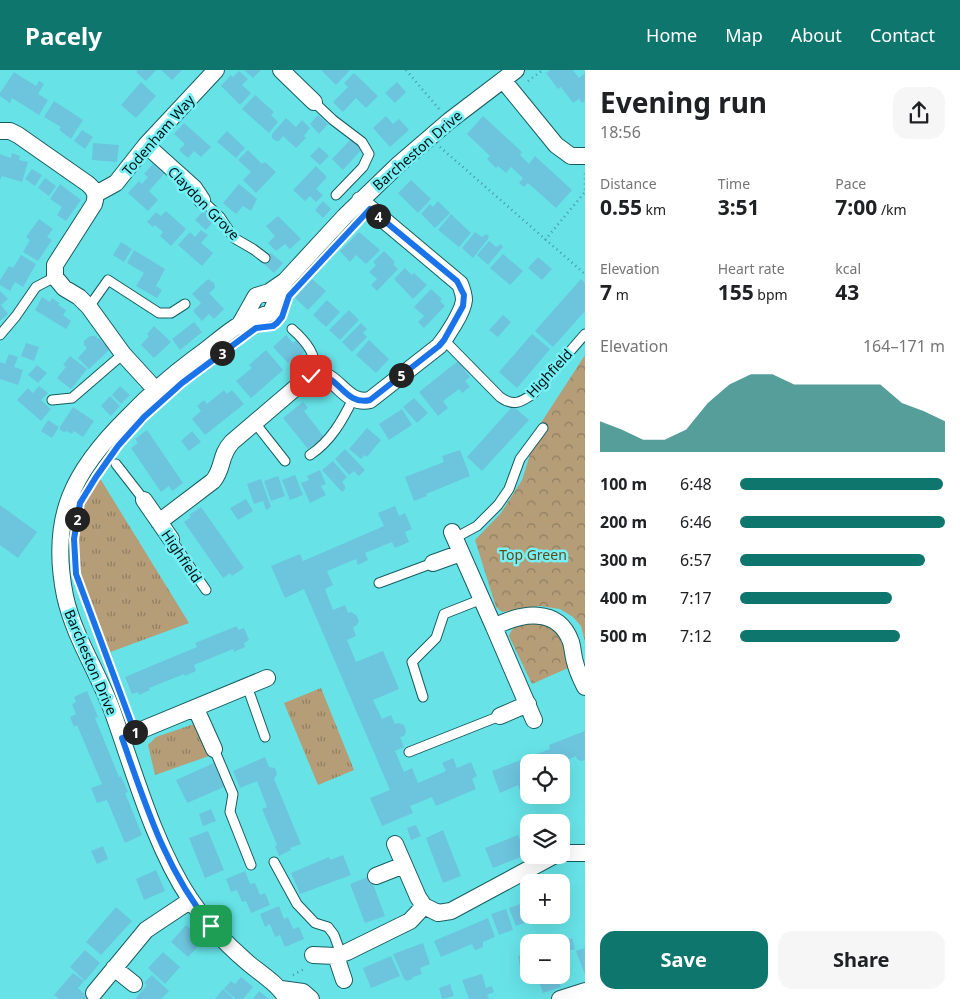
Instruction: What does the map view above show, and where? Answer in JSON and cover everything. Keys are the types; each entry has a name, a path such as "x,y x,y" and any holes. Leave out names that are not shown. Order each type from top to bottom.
{"street":[{"name":"Todenham Way","path":"96,194 116,183 146,145 216,70"},
{"path":"281,70 314,102"},
{"name":"Barcheston Drive","path":"311,999 303,992 284,994 235,951 211,926 191,900 165,854 108,698 78,636 70,612 63,584 61,540 68,502 75,483 85,466 107,438 156,389 239,326 256,296 269,292 285,281 360,200 439,140 449,121 507,86 516,70"},
{"path":"507,86 563,152 571,156 585,156"},
{"path":"0,131 10,130 18,134 88,184 96,194 94,204 55,265 55,277 64,288 89,306 123,354 156,389"},
{"name":"Claydon Grove","path":"146,145 194,188 202,200"},
{"path":"318,375 332,380 353,399 370,400 439,346 463,306 464,295 460,284 360,200"},
{"name":"Highfield","path":"159,522 213,480 219,472 222,456 226,449 255,422 307,378 318,375"},
{"name":"Highfield","path":"144,500 170,539"},
{"path":"433,563 456,541 534,720"},
{"path":"494,627 524,615 540,616 553,620 566,633 572,643 577,671 585,687"},
{"path":"122,738 267,678"},
{"path":"500,716 528,704"},
{"path":"196,708 214,750"},
{"path":"395,844 418,897 424,906 438,913 451,911 538,864"},
{"path":"570,853 585,853"},
{"path":"376,876 404,865"},
{"path":"94,993 146,930 158,920 191,900"},
{"path":"313,955 338,955 410,921 424,906"},
{"path":"338,955 344,980"},
{"path":"114,968 134,984"},
{"path":"560,999 585,991"}],"lane":[{"path":"314,102 362,142 370,154 363,167 336,195"},
{"name":"Claydon Grove","path":"202,200 220,217 234,238 264,258"},
{"path":"0,334 16,316 36,287 55,277"},
{"path":"89,306 108,280 159,313 171,313 185,304"},
{"path":"292,329 309,346 316,360 318,375"},
{"name":"Highfield","path":"444,340 500,397 507,402 515,403 533,394 585,334"},
{"path":"52,400 72,398 123,354"},
{"path":"310,455 332,436 353,399"},
{"path":"255,422 285,462"},
{"path":"456,541 477,526 498,505 509,489 520,459 543,428"},
{"name":"Highfield","path":"116,464 144,500"},
{"name":"Highfield","path":"170,539 206,590"},
{"path":"379,582 433,563"},
{"path":"423,697 412,662 436,638 444,614 482,599"},
{"path":"247,686 266,737"},
{"path":"410,752 500,716"},
{"path":"214,750 232,794 230,812 251,865"},
{"path":"274,862 297,904 316,923 328,927 334,935 338,955"}],"path":[{"path":"406,70 449,121"},
{"path":"507,86 543,70"},
{"path":"439,140 544,240 585,274"},
{"path":"544,240 585,192 585,156"},
{"path":"79,582 108,660"}],"green space":[{"name":"Top Green","path":"585,355 585,642 581,626 573,617 560,609 540,606 502,612 496,607 475,540 501,513 522,480 539,426"},
{"path":"96,477 101,480 189,623 105,654 76,574 74,539 80,503"},
{"path":"533,621 558,628 566,643 568,668 532,684 509,636 515,627"},
{"path":"321,688 354,770 318,785 284,703"},
{"path":"194,724 200,731 209,756 155,775 148,745 156,737"}],"building":[{"path":"138,70 156,70 146,81 136,72"},
{"path":"161,70 182,70 172,80"},
{"path":"244,70 261,70 253,78"},
{"path":"321,70 350,70 336,85"},
{"path":"550,70 573,70 579,78 585,73 585,101 582,103 579,99 573,103 561,87 558,89 546,73"},
{"path":"239,71 248,79 242,85 251,93 240,105 221,86 231,75 233,77"},
{"path":"14,72 36,86 39,81 44,84 38,94 48,100 39,115 12,98 10,103 0,96 0,93"},
{"path":"354,73 378,96 366,108 356,98 343,112 333,102 348,87 344,83"},
{"path":"141,82 156,96 136,118 121,105"},
{"path":"397,82 406,92 395,103 385,93"},
{"path":"255,95 274,112 271,115 278,122 269,133 242,109"},
{"path":"54,101 83,120 71,139 59,130 61,127 44,117"},
{"path":"318,115 328,124 319,134 310,124"},
{"path":"386,116 393,124 399,119 409,130 390,147 373,128"},
{"path":"483,116 522,152 520,155 529,164 535,156 572,190 556,208 528,183 524,187 519,183 523,178 511,167 506,173 498,166 496,168 487,159 490,156 467,134"},
{"path":"286,118 296,127 302,120 310,128 304,136 306,138 296,148 283,136 279,141 272,138 272,134"},
{"path":"184,123 211,147 201,157 194,151 188,158 179,150 185,144 174,134"},
{"path":"82,130 93,137 85,149 74,141"},
{"path":"227,131 245,148 236,158 217,142"},
{"path":"351,139 362,149 343,170 332,159"},
{"path":"93,143 119,145 117,162 92,160"},
{"path":"319,147 329,156 320,165 310,156"},
{"path":"248,150 262,164 265,162 276,172 256,193 243,180 251,172 238,160"},
{"path":"12,153 20,156 19,160 28,162 22,182 2,176 0,180 0,154 11,158"},
{"path":"153,164 164,174 149,191 158,200 148,211 128,193 139,181 142,184 148,177 144,174"},
{"path":"316,166 327,177 316,189 323,195 316,202 310,196 305,201 293,190"},
{"path":"32,169 42,175 35,186 25,179"},
{"path":"45,178 56,186 49,196 38,188"},
{"path":"411,180 431,199 418,213 398,193"},
{"path":"60,184 81,200 66,221 57,215 62,207 50,199"},
{"path":"239,184 257,199 251,211 243,206 236,214 223,203"},
{"path":"323,201 331,209 323,218 315,210"},
{"path":"438,201 450,213 435,228 421,214 430,204 433,207"},
{"path":"204,210 215,219 206,230 195,220"},
{"path":"166,211 186,229 171,246 160,236 163,232 155,225 153,227 147,222 156,212 161,216"},
{"path":"451,214 471,233 459,247 438,230"},
{"path":"278,216 301,239 290,249 285,244 276,251 268,243 275,236 266,226"},
{"path":"39,219 53,229 47,237 52,240 38,261 23,252 30,240 26,237"},
{"path":"201,230 208,235 201,243 213,253 202,266 178,245 190,232 195,237"},
{"path":"359,232 380,250 366,264 356,255 350,262 340,251"},
{"path":"475,232 482,237 486,234 489,236 473,258 462,248"},
{"path":"489,241 496,247 501,244 503,247 488,265 477,255"},
{"path":"121,242 132,249 124,262 113,255"},
{"path":"134,250 165,269 156,286 162,290 157,298 136,286 144,273 127,263"},
{"path":"384,251 395,262 393,264 398,269 377,291 371,285 377,279 369,272 376,265 373,262"},
{"path":"271,253 283,263 274,273 263,263"},
{"path":"503,254 523,271 510,285 490,268"},
{"path":"21,255 36,264 23,287 15,282 10,291 0,285 0,280 9,266 13,268"},
{"path":"538,257 552,269 542,280 528,268"},
{"path":"405,268 412,275 414,273 427,285 413,299 394,279"},
{"path":"208,279 214,283 215,288 209,293 224,309 214,319 209,314 202,321 193,311 201,303 192,294"},
{"path":"312,279 326,291 308,310 295,298"},
{"path":"581,279 585,283 585,311 553,347 535,331"},
{"path":"431,289 442,299 440,301 445,306 424,328 418,322 424,316 414,307"},
{"path":"0,291 8,299 1,305 8,314 0,321"},
{"path":"42,297 50,302 52,298 66,310 63,315 71,321 66,329 35,310"},
{"path":"327,300 340,312 326,327 313,315"},
{"path":"349,310 359,320 340,340 329,330"},
{"path":"503,315 511,322 498,337 489,330"},
{"path":"194,322 202,332 180,350 172,339"},
{"path":"361,323 367,329 363,333 367,337 352,352 342,342"},
{"path":"154,326 171,342 154,358 141,345 149,336 147,334"},
{"path":"532,334 550,349 517,388 499,372"},
{"path":"286,335 293,343 297,340 306,350 298,358 296,355 288,363 273,347"},
{"path":"90,336 99,338 110,349 89,369 78,358 87,348 84,345 84,341"},
{"path":"369,340 389,359 376,373 356,355"},
{"path":"26,343 39,347 34,361 21,356"},
{"path":"266,350 283,370 251,398 236,381 252,368 249,365"},
{"path":"9,354 18,357 14,367 23,370 18,385 0,379 0,362 5,364"},
{"path":"70,356 87,369 71,389 57,378 66,367 63,365"},
{"path":"458,361 470,377 465,381 470,387 462,393 459,389 443,401 448,408 438,416 419,392"},
{"path":"37,365 47,373 38,383 28,375"},
{"path":"39,386 48,393 41,400 51,409 41,421 17,400 28,388 33,393"},
{"path":"120,386 130,395 121,404 112,395"},
{"path":"224,390 227,394 232,390 244,404 205,435 192,419 201,411 197,406 204,400 207,404"},
{"path":"110,396 120,406 111,416 101,406"},
{"path":"414,398 428,413 417,423 403,407"},
{"path":"303,402 308,408 304,411 324,437 308,449 283,418"},
{"path":"513,406 529,420 482,471 467,457"},
{"path":"73,407 94,421 83,437 74,431 72,434 60,430"},
{"path":"402,409 412,425 389,440 379,424"},
{"path":"48,420 59,427 52,438 41,431"},
{"path":"367,428 381,440 367,457 365,455 361,459 349,449"},
{"path":"147,430 183,483 172,491 169,486 161,492 131,448 138,443 135,439"},
{"path":"192,431 201,442 189,451 181,441"},
{"path":"345,449 365,470 359,476 354,471 349,475 335,459"},
{"path":"460,450 470,476 426,494 427,496 414,501 405,477 444,462 442,456"},
{"path":"333,461 347,477 342,482 345,489 342,492 322,470"},
{"path":"320,470 326,484 321,486 326,495 310,503 301,483 309,480 307,476"},
{"path":"295,475 303,495 290,500 282,480"},
{"path":"278,476 285,496 271,501 264,481"},
{"path":"261,479 271,507 266,510 263,501 254,504 247,484"},
{"path":"246,499 253,511 238,520 230,508"},
{"path":"0,505 37,532 18,558 0,545"},
{"path":"395,506 399,516 405,513 412,529 405,532 409,542 395,548 392,542 365,553 368,560 358,565 356,559 327,571 333,585 325,589 333,610 345,605 348,613 351,612 356,615 359,621 353,627 356,636 347,640 356,662 383,651 399,689 373,700 382,719 391,715 395,724 404,725 406,731 404,736 400,737 404,747 395,751 404,772 412,768 418,783 446,771 442,763 453,758 457,768 471,762 477,776 472,779 476,789 436,806 432,797 410,806 413,813 382,826 370,798 390,790 304,589 285,598 271,566 300,554 303,561 384,526 378,513"},
{"path":"201,507 244,568 232,576 230,573 223,578 184,522 191,517 189,515"},
{"path":"237,626 238,630 244,628 249,640 244,643 245,647 234,652 233,649 194,665 196,671 185,676 184,674 149,688 150,690 139,695 138,692 132,694 125,677 197,647 195,643"},
{"path":"87,691 98,717 95,718 119,777 121,776 128,792 125,793 142,835 125,843 107,800 97,803 91,788 102,784 77,725 74,727 70,717 76,714 72,704 76,702 74,697"},
{"path":"585,731 585,760 581,761 576,756 570,759 570,754 537,754 550,749 549,745"},
{"path":"265,757 269,767 275,768 277,774 274,779 301,844 290,848 291,850 279,856 275,846 277,845 262,809 267,807 257,781 240,788 233,771"},
{"path":"520,760 520,790 518,785 500,793 492,771"},
{"path":"214,763 224,787 187,803 176,780"},
{"path":"211,809 216,821 203,826 199,814"},
{"path":"416,825 421,836 411,840 407,828"},
{"path":"443,830 461,876 443,883 426,838"},
{"path":"208,831 224,870 205,878 189,838"},
{"path":"518,835 520,840 520,857 493,868 485,848"},
{"path":"103,846 108,859 97,864 91,851"},
{"path":"343,855 351,875 300,894 291,873 329,857 330,860"},
{"path":"156,870 165,891 144,900 136,879"},
{"path":"245,871 250,884 255,883 260,895 265,893 270,905 251,913 246,901 242,902 237,890 231,892 226,879"},
{"path":"370,876 385,916 365,923 350,884"},
{"path":"520,904 521,924 516,926 509,908"},
{"path":"279,906 284,919 288,917 293,929 299,927 304,939 285,947 280,935 275,937 270,924 265,927 260,914"},
{"path":"116,907 132,921 101,955 86,942"},
{"path":"506,909 513,930 499,935 491,914"},
{"path":"488,918 495,937 483,942 483,947 476,950 472,944 441,957 434,941"},
{"path":"186,925 203,941 188,957 171,942"},
{"path":"572,938 575,949 570,950 570,939"},
{"path":"423,943 430,964 420,968 422,974 413,976 412,979 407,981 404,979 393,954"},
{"path":"585,948 585,975 576,951"},
{"path":"85,950 100,963 85,981 70,967"},
{"path":"163,952 180,967 165,984 148,968"},
{"path":"391,956 400,976 371,988 363,968"},
{"path":"73,973 84,981 78,988 90,999 59,999 54,995"},
{"path":"482,974 486,988 492,986 494,992 487,995 489,999 469,999 462,980"},
{"path":"152,975 169,991 161,999 135,999 147,985 144,983"},
{"path":"241,977 253,987 243,999 236,999 224,989 231,981 235,984"},
{"path":"450,984 454,996 442,999 439,988"},
{"path":"540,984 560,984 561,987 543,993"},
{"path":"223,989 234,999 215,999"},
{"path":"259,991 269,999 253,999"}],"route":[{"path":"211,926 191,900 165,854 122,738 135,733 76,574 74,539 80,503 118,446 144,417 182,383 256,328 273,326 277,323 282,317 289,296 370,209 460,284 464,295 463,306 439,346 370,400 353,399 329,378 322,375 311,376"}]}
